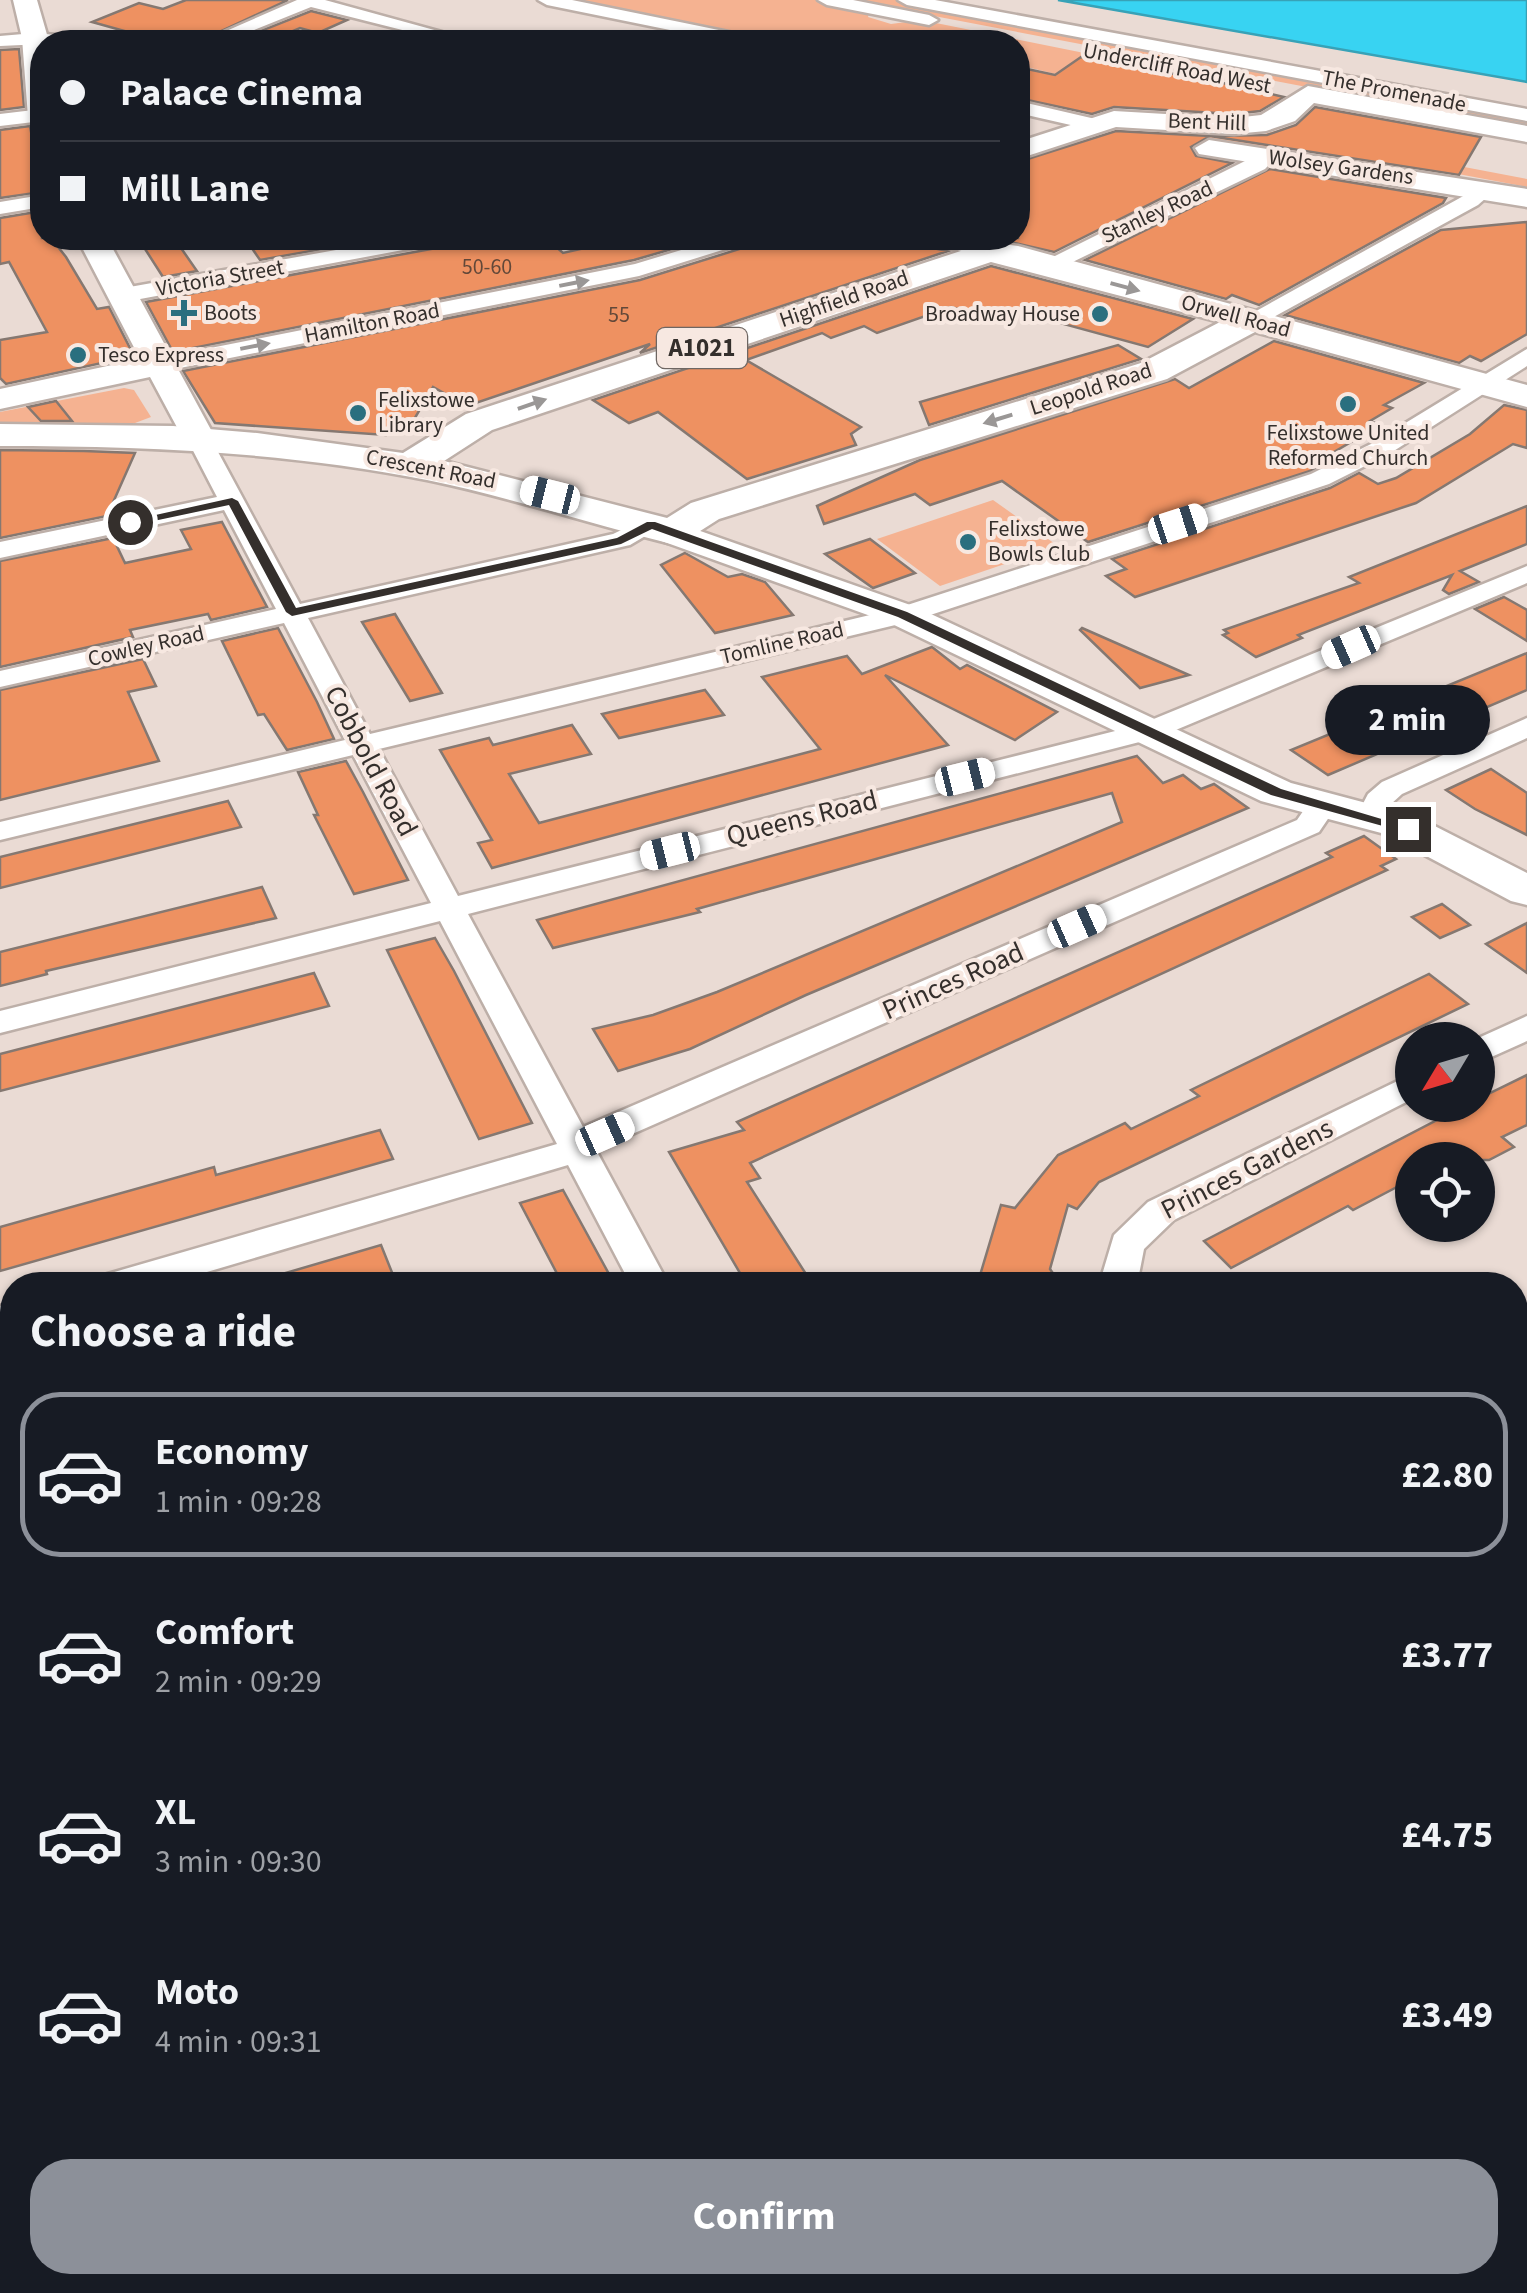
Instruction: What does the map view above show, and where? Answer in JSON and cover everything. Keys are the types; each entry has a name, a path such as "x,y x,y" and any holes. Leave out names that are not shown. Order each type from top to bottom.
{"main road":[{"name":"Orwell Road","path":"998,252 1527,396"},
{"name":"Highfield Road","path":"414,463 479,422 970,256 998,252"},
{"name":"Leopold Road","path":"662,528 705,511 1154,370 1251,320"},
{"path":"0,435 199,438"},
{"name":"Crescent Road","path":"199,438 316,448 414,463 550,495 662,528"}],"street":[{"path":"25,0 33,30"},
{"path":"239,30 310,0 424,30"},
{"path":"547,0 694,30"},
{"name":"Undercliff Road West","path":"827,0 998,30"},
{"name":"The Promenade","path":"908,0 1316,86 1527,115"},
{"name":"Undercliff Road West","path":"1030,36 1316,86 1527,134"},
{"path":"0,41 30,38"},
{"name":"Bent Hill","path":"1096,124 1138,118 1249,126 1285,116 1316,86"},
{"path":"1030,109 1096,124"},
{"path":"0,120 30,117"},
{"path":"1030,147 1096,124"},
{"name":"Wolsey Gardens","path":"1096,124 1527,198"},
{"name":"Stanley Road","path":"1046,266 1258,164 1267,156"},
{"name":"Leopold Road","path":"1251,320 1485,190"},
{"path":"0,208 30,203"},
{"name":"Cobbold Road","path":"99,250 643,1272"},
{"name":"Victoria Street","path":"124,295 370,250"},
{"name":"Hamilton Road","path":"0,399 639,270 703,250"},
{"name":"Orwell Road","path":"990,250 998,252"},
{"name":"Tomline Road","path":"0,830 903,615 1320,479 1380,449 1527,356"},
{"path":"0,550 232,501"},
{"name":"Leopold Road","path":"292,612 662,528"},
{"name":"Crescent Road","path":"662,528 903,615 1276,792 1408,829 1527,891"},
{"name":"Queens Road","path":"0,1022 1149,731 1527,574"},
{"name":"Cowley Road","path":"0,679 292,612"},
{"path":"1370,817 1373,807 1392,788 1527,726"},
{"name":"Princes Road","path":"160,1272 577,1147 1266,845 1313,822 1321,807"},
{"path":"1495,1043 1527,1027"},
{"name":"Princes Gardens","path":"1121,1272 1127,1244 1161,1211 1395,1094"}],"shaded area":[{"path":"557,0 817,0 870,11 868,17 891,24 921,20 971,30 706,30"},
{"path":"850,0 897,0 1527,117 1527,129 1030,34 1030,30 1007,30"},
{"path":"1030,42 1129,62 1111,79 1077,79 1030,68"},
{"path":"1145,128 1257,136 1275,131 1527,179 1527,187 1352,154 1264,148"},
{"path":"124,388 134,390 151,417 135,423 0,423 0,412"},
{"name":"Felixstowe Bowls Club","path":"993,500 1058,546 940,586 877,539"}],"water":[{"path":"1058,0 1527,0 1527,82"}],"building":[{"path":"186,0 288,0 224,30 121,30 92,22 139,3 163,9"},
{"path":"311,11 347,20 325,30 263,30"},
{"path":"19,49 24,107 0,110 0,50"},
{"path":"1081,57 1284,97 1260,111 1234,114 1114,107 1092,114 1030,101 1030,70 1055,75"},
{"path":"1315,107 1481,137 1459,175 1210,136 1267,135 1296,125"},
{"path":"30,126 30,194 0,198 0,130"},
{"path":"1116,131 1210,136 1191,147 1196,156 1232,163 1054,252 1030,246 1030,158"},
{"path":"1270,169 1446,198 1259,305 1085,260"},
{"path":"30,213 30,250 60,250 97,309 109,307 134,356 6,384 0,378 0,340 47,332 9,262 0,264 0,218"},
{"path":"1527,222 1527,334 1481,361 1470,356 1459,363 1285,315 1441,230"},
{"path":"146,250 182,250 197,271 163,277"},
{"path":"253,250 317,250 260,260"},
{"path":"425,250 669,250 173,352 146,302"},
{"path":"736,250 948,251 467,406 433,387 412,423 395,421 386,435 215,423 183,371 640,280"},
{"path":"991,266 1193,319 1148,347 1016,311 1003,321 951,307 877,333 864,326 831,338 822,333 746,360 861,427 851,434 856,445 747,479 658,412 629,423 593,400"},
{"path":"1274,341 1424,383 1384,405 1392,408 1370,421 1380,425 1310,471 1088,542 1002,481 930,505 915,494 824,524 817,506 920,460 1175,379 1189,388"},
{"path":"1118,345 1141,359 929,425 920,402"},
{"path":"56,401 72,421 41,421 28,407"},
{"path":"1504,405 1527,410 1527,448 1513,444 1416,503 1135,597 1106,576 1126,569 1112,559 1330,488 1359,473 1378,484 1396,478 1470,434"},
{"path":"0,450 135,453 107,516 0,538"},
{"path":"1527,506 1527,544 1460,571 1479,582 1449,594 1443,590 1452,575 1298,635 1302,638 1256,657 1223,635 1228,633 1224,630 1359,583 1349,577"},
{"path":"222,522 267,607 211,620 208,614 130,630 133,637 0,667 0,561 113,538 125,563 191,549 181,530"},
{"name":"Felixstowe Bowls Club","path":"870,539 915,573 873,588 825,554"},
{"path":"685,553 728,577 742,574 765,582 793,615 715,633 661,565"},
{"path":"1504,597 1527,610 1527,641 1475,609"},
{"path":"395,614 442,693 410,701 362,622"},
{"path":"278,628 334,739 287,750 264,714 258,715 222,641"},
{"path":"1082,628 1189,675 1140,688"},
{"path":"932,647 960,669 967,665 1057,712 1015,740 885,675 948,745 492,868 478,843 492,840 440,750 489,738 493,745 572,725 591,754 509,774 539,823 820,749 762,677 847,656 862,674"},
{"path":"1527,653 1527,690 1328,775 1291,750"},
{"path":"143,659 156,686 128,692 159,761 0,800 0,690"},
{"path":"705,690 724,715 619,738 602,714"},
{"path":"1137,756 1163,783 1183,775 1201,789 1214,784 1248,808 806,995 690,1049 618,1071 593,1029 653,1015 717,992 1122,822 1112,793 697,909 700,912 553,948 537,920"},
{"path":"346,761 408,880 354,894 314,815 318,815 298,772"},
{"path":"1491,769 1527,793 1527,835 1446,790"},
{"path":"228,801 241,827 0,888 0,857"},
{"path":"1364,836 1396,859 1381,866 1387,870 750,1163 760,1178 747,1182 805,1272 739,1272 669,1152 744,1130 737,1122 1332,857 1326,853"},
{"path":"262,887 276,918 46,971 47,974 0,986 0,952"},
{"path":"1442,904 1470,925 1440,938 1412,917"},
{"path":"1527,923 1527,973 1486,944"},
{"path":"435,938 532,1123 479,1139 387,950"},
{"path":"314,973 329,1006 0,1091 0,1054"},
{"path":"1429,974 1468,1004 1431,1022 1395,1022 1395,1039 1099,1182 1077,1209 1068,1205 1052,1272 981,1272 1001,1205 1015,1208 1058,1155 1125,1123 1131,1129 1199,1096 1191,1090"},
{"path":"1527,1075 1527,1125 1502,1137 1514,1147 1495,1157 1495,1142 1395,1142 1395,1188 1353,1210 1348,1206 1231,1268 1204,1241 1433,1122 1495,1122 1495,1091"},
{"path":"380,1130 393,1159 0,1271 0,1227 214,1167 216,1175"},
{"path":"563,1190 608,1272 556,1272 520,1203"},
{"path":"381,1245 392,1272 289,1272"}],"place":[{"name":"Boots","path":"184,313"},
{"name":"Broadway House","path":"1100,314"},
{"name":"Tesco Express","path":"78,355"},
{"name":"Felixstowe United Reformed Church","path":"1348,404"},
{"name":"Felixstowe Library","path":"358,413"},
{"name":"Felixstowe Bowls Club","path":"968,542"}],"route":[{"path":"130,522 232,501 292,612 621,540 651,524 903,615 1276,792 1408,829"}]}
